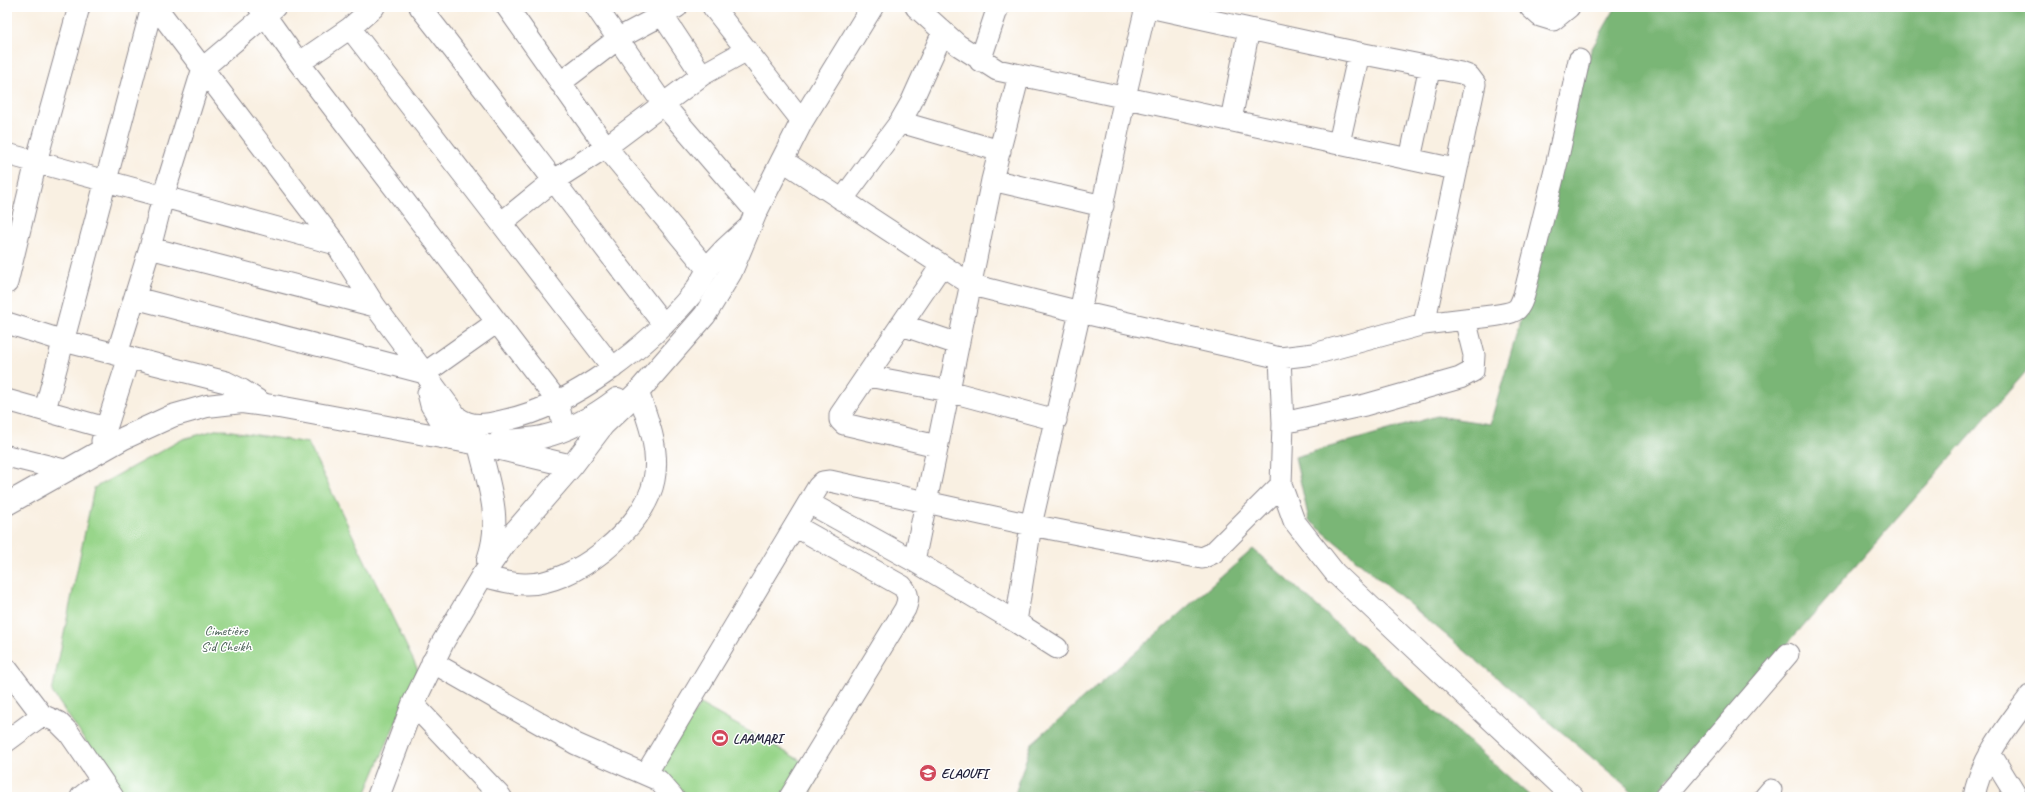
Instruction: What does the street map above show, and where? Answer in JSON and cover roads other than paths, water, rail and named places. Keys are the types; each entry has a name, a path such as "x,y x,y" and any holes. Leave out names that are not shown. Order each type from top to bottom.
{"main road":[{"path":"378,797 412,704 432,662 482,576 506,542 572,466 603,425 638,392 705,315 731,272 753,219 802,121 872,7"},
{"path":"479,444 542,437 564,429 607,406 660,366"},
{"path":"7,504 64,470 124,438 172,416 207,406 242,402 479,444 572,466"},
{"path":"479,444 493,500 496,527 494,544 482,576"}],"street":[{"path":"7,283 36,162 79,7"},
{"path":"45,410 152,7"},
{"path":"156,7 336,244 375,306 457,417 469,425 488,425 519,418 558,402 613,368 664,325 693,294 725,247 753,219 663,104 619,38 596,7"},
{"path":"299,63 350,28 374,7"},
{"path":"420,7 664,325"},
{"path":"507,7 606,147 708,270"},
{"path":"713,7 802,121"},
{"path":"916,7 943,32 980,60 997,70 1339,143 1456,170"},
{"path":"980,60 998,7"},
{"path":"1016,622 1031,524 1056,420 1103,206 1125,97 1146,7"},
{"path":"1149,7 1170,9 1249,29 1359,53 1430,66 1469,76 1475,84 1424,324"},
{"path":"1530,7 1540,16 1553,20 1570,7"},
{"path":"98,453 106,428 135,298 163,197 203,68 266,10 299,63 558,402 564,429"},
{"path":"560,83 619,38 666,10 702,75"},
{"path":"350,28 613,368"},
{"path":"1231,120 1249,29"},
{"path":"842,200 900,122 911,103 943,32"},
{"path":"501,223 552,181 606,147 702,75 747,50"},
{"path":"1339,143 1359,53"},
{"path":"782,160 972,285 1080,312 1280,358 1314,354 1424,324 1509,313 1516,310 1522,300 1557,162 1579,60"},
{"path":"1410,159 1430,66"},
{"path":"914,561 948,391 972,285 992,180 1019,75"},
{"path":"900,122 1000,151"},
{"path":"7,154 336,244"},
{"path":"992,180 1103,206"},
{"path":"150,248 375,306"},
{"path":"937,446 844,424 840,420 840,415 868,376 941,266"},
{"path":"135,298 426,374"},
{"path":"1283,422 1365,405 1468,375 1473,371 1474,355 1465,319"},
{"path":"7,322 64,341 226,382 242,390 265,405"},
{"path":"426,374 497,322"},
{"path":"902,325 958,344"},
{"path":"1280,358 1283,422 1281,485 1294,521 1335,573 1573,797"},
{"path":"426,374 426,388 431,405 452,439"},
{"path":"868,376 948,391 1056,420"},
{"path":"482,576 524,584 560,577 583,566 608,547 628,527 638,514 654,481 656,461 651,428 638,392"},
{"path":"7,400 106,428"},
{"path":"7,456 64,470"},
{"path":"646,774 818,487 823,482 830,481 926,500 1031,524 1202,558 1213,553 1281,485"},
{"path":"809,503 914,561 1057,648"},
{"path":"790,797 905,609 908,600 907,592 902,586 795,526"},
{"path":"1665,797 1788,654"},
{"path":"432,662 576,744 658,780 673,797"},
{"path":"7,669 42,715 58,722 69,733 107,789 81,797"},
{"path":"1974,797 1977,781 1990,753 2030,696"},
{"path":"412,704 502,797"},
{"path":"7,742 42,715"},
{"path":"1990,753 2017,797"}],"place":[{"name":"LAAMARI","path":"720,738"},
{"name":"ELAOUFI","path":"928,773"}],"park label":[{"name":"Cimetière Sid Cheikh","path":"226,638"}]}
